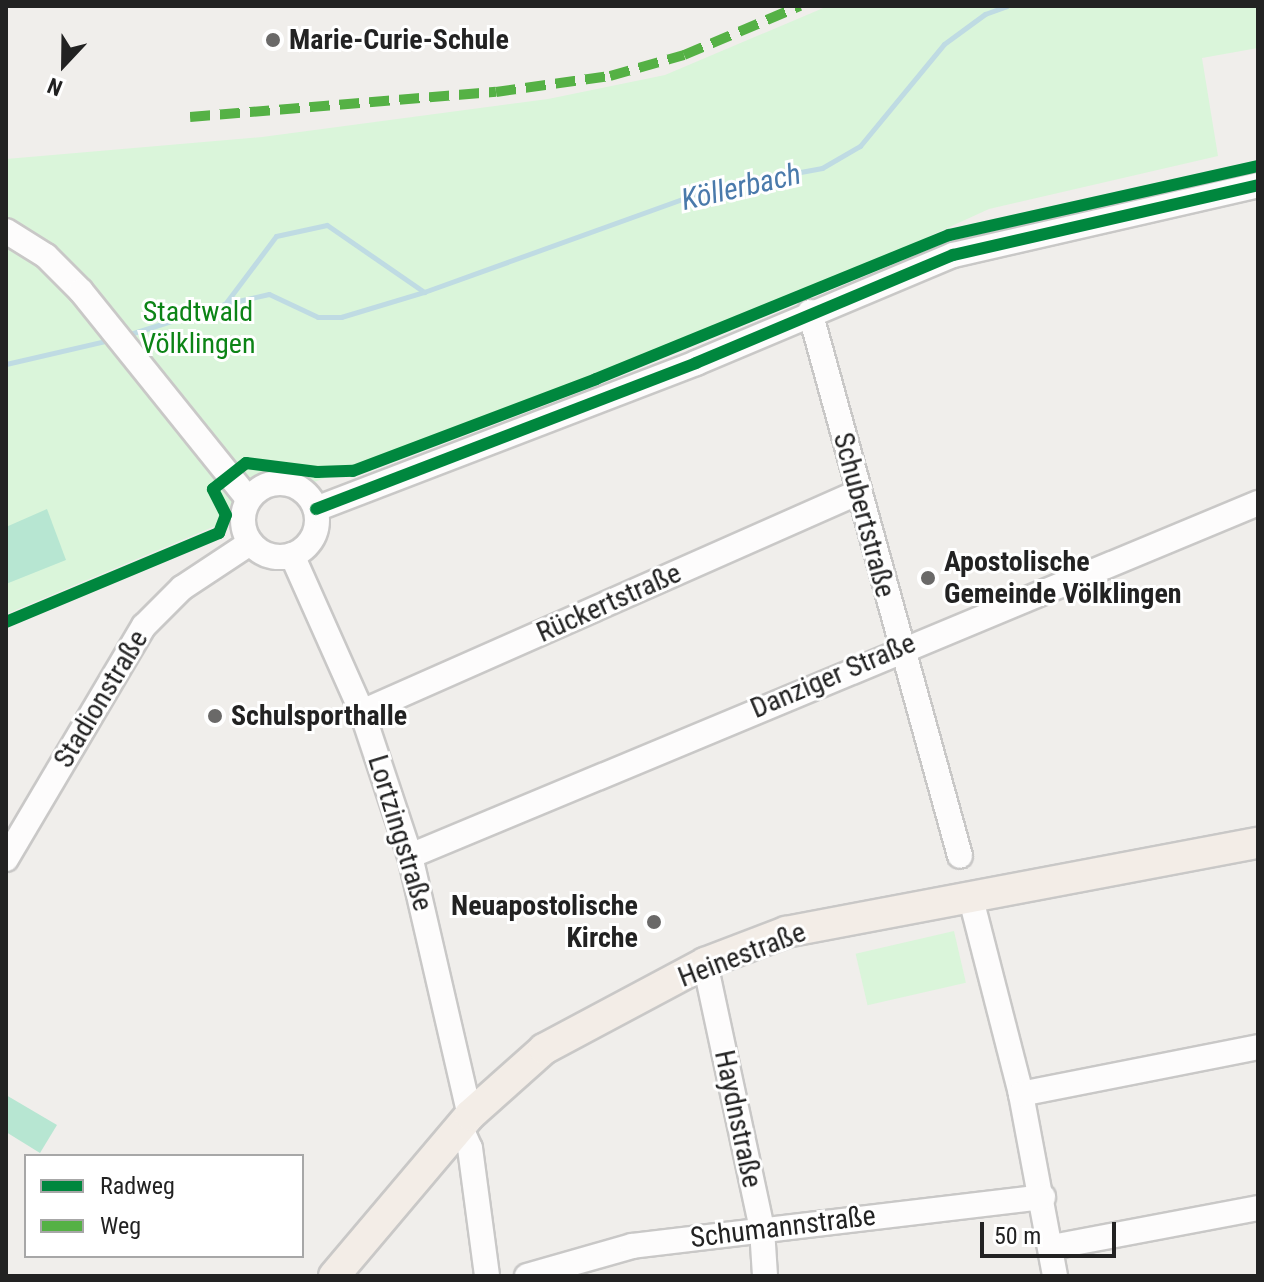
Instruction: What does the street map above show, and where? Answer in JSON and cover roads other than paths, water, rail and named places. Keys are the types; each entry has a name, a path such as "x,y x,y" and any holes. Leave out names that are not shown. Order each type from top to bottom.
{"main road":[{"name":"Heinestraße","path":"334,1276 387,1208 465,1121 544,1049 705,963 786,932 1258,843"}],"street":[{"path":"316,509 696,363 810,312 953,255 1258,185"},
{"path":"6,231 46,256 124,339 217,463 248,499"},
{"name":"Schubertstraße","path":"810,312 857,493 960,856"},
{"path":"285,482 304,490 316,509 317,527 308,545 292,555 277,557 250,543 243,529 248,499 264,485 285,482"},
{"name":"Rückertstraße","path":"362,712 857,493"},
{"name":"Danziger Straße","path":"410,856 901,647 1258,503"},
{"name":"Stadionstraße","path":"8,852 144,626 182,588 250,543"},
{"name":"Lortzingstraße","path":"292,555 362,712 410,856 461,1076 487,1276"},
{"path":"971,899 1021,1094 1043,1197 1055,1276"},
{"name":"Haydnstraße","path":"705,963 762,1229 765,1276"},
{"path":"1021,1094 1258,1047"},
{"path":"387,1208 448,1117 461,1076"},
{"name":"Schumannstraße","path":"527,1276 572,1259 632,1246 1043,1197"},
{"path":"1052,1247 1258,1208"}],"waterway":[{"name":"Köllerbach","path":"127,335 225,304 276,236 327,225 424,292 713,188 822,168 860,146 944,44 985,14 1007,6"},
{"name":"Köllerbach","path":"225,304 269,294 318,317 341,317 424,292"},
{"name":"Köllerbach","path":"6,364 110,340"}],"place":[{"name":"Marie-Curie-Schule","path":"273,40"},
{"name":"Apostolische Gemeinde Völklingen","path":"928,578"},
{"name":"Schulsporthalle","path":"215,716"},
{"name":"Neuapostolische Kirche","path":"654,922"}],"park label":[{"name":"Stadtwald Völklingen","path":"198,328"}]}
